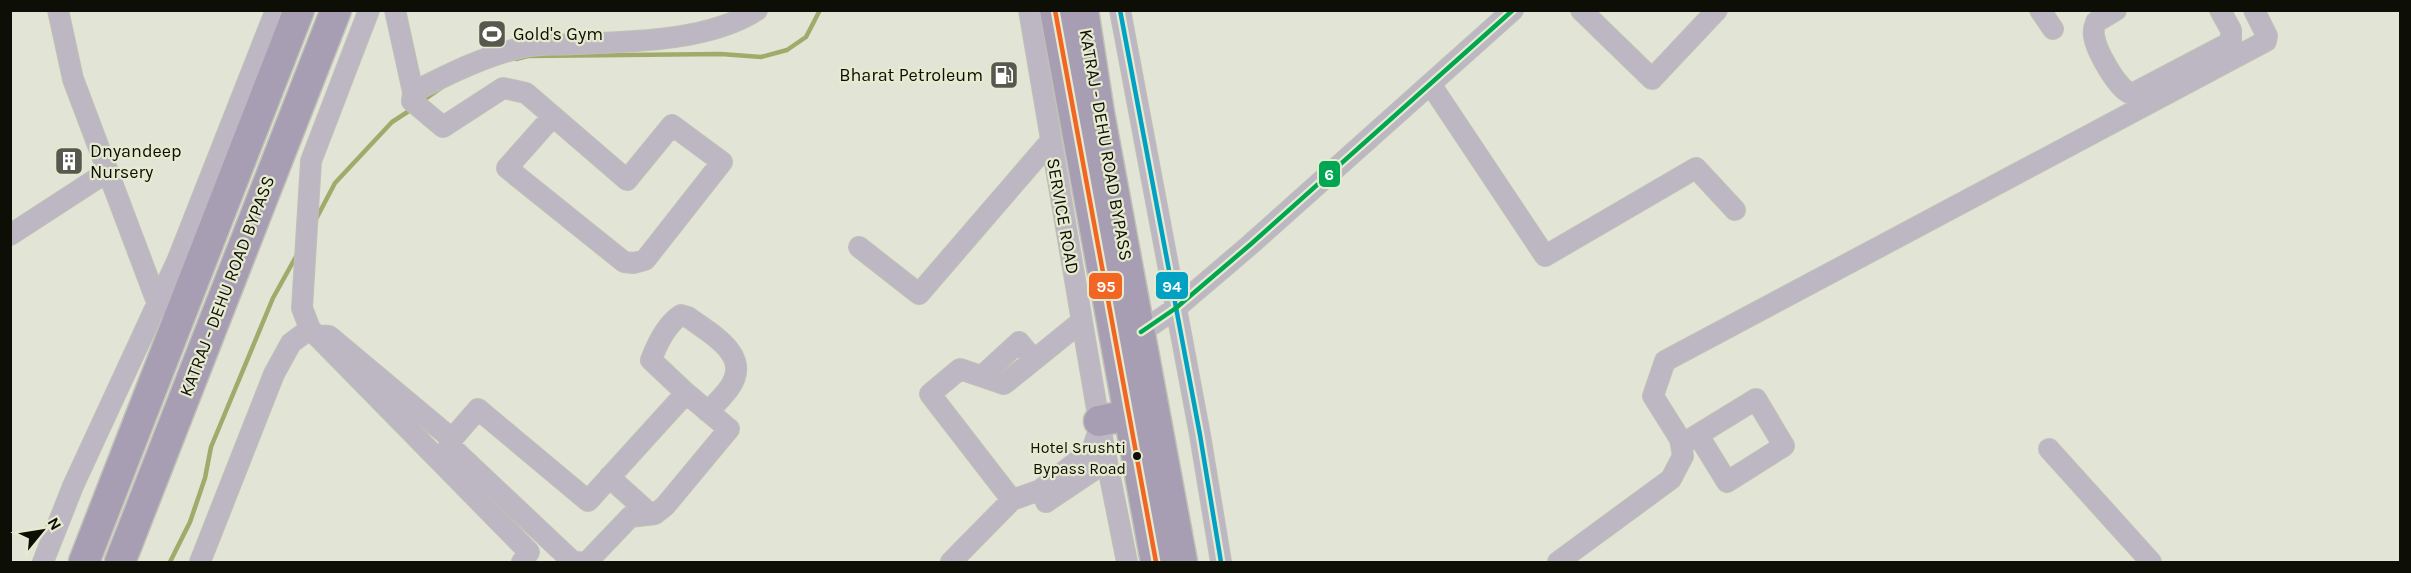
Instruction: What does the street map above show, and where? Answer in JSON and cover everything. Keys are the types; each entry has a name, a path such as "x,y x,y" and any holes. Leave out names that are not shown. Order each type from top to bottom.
{"highway":[{"name":"KATRAJ - DEHU ROAD BYPASS","path":"84,562 167,312 300,10"},
{"name":"KATRAJ - DEHU ROAD BYPASS","path":"120,562 336,10"},
{"name":"KATRAJ - DEHU ROAD BYPASS","path":"1055,10 1156,562"},
{"name":"KATRAJ - DEHU ROAD BYPASS","path":"1083,10 1182,562"},
{"path":"1100,424 1129,415"}],"street":[{"path":"58,10 73,80 107,172 167,312"},
{"path":"43,562 73,486 167,312 178,259 276,10"},
{"path":"395,10 413,96 443,127 503,88 526,93 553,116 627,180 672,125 722,162 645,260 633,263 624,261 507,168 553,116"},
{"path":"413,96 464,66 525,47 603,43 704,33 741,21 757,10"},
{"name":"SERVICE ROAD","path":"1029,10 1100,424 1127,562"},
{"path":"1120,10 1221,562"},
{"path":"1140,333 1176,308 1251,244 1513,10"},
{"path":"1581,10 1652,79 1718,10"},
{"path":"2040,10 2053,29"},
{"path":"2116,10 2096,22 2094,36 2097,49 2121,88 2132,94 2230,42 2231,30 2220,10"},
{"path":"1689,440 1727,482 1784,446 1756,399 1689,440 1680,439 1653,396 1665,362 2266,41 2267,36 2254,10"},
{"path":"324,38 366,19"},
{"path":"366,19 311,161 302,308 313,332 529,552 522,562"},
{"path":"1431,84 1545,256 1696,168 1735,210"},
{"path":"859,247 919,294 1050,142"},
{"path":"10,235 107,172"},
{"path":"584,562 587,562 630,517 655,514 665,506 729,429 708,412 686,393 651,360 656,347 681,315 688,317 727,345 734,356 735,365 731,386 708,412"},
{"path":"1012,500 930,394 960,369 982,376 1019,342 1034,360 1082,321"},
{"path":"200,562 274,374 291,343 313,332 329,336 452,440"},
{"path":"578,562 572,561 449,445 452,440 478,409 588,501 686,393"},
{"path":"951,562 1012,500 1040,490 1092,450 1100,424"},
{"path":"1558,562 1671,479 1689,440"},
{"path":"2049,449 2151,562"},
{"path":"1046,502 1107,461"},
{"path":"609,477 650,514"}],"waterway":[{"path":"516,59 528,56 721,54 761,57 787,50 806,37 820,10"},
{"path":"421,102 441,88"},
{"path":"315,221 335,183 392,122 412,109"},
{"path":"170,562 190,522 205,478 211,447 273,298 298,253"}],"transit line":[{"name":"95","path":"1055,10 1156,562"},
{"name":"94","path":"1120,10 1200,435 1221,562"},
{"name":"6","path":"1141,332 1176,308 1251,244 1513,10"}],"place":[{"name":"Gold's Gym","path":"492,34"},
{"name":"Bharat Petroleum","path":"1004,75"},
{"name":"Dnyandeep Nursery","path":"69,161"},
{"name":"Hotel Srushti Bypass Road","path":"1137,456"}]}
